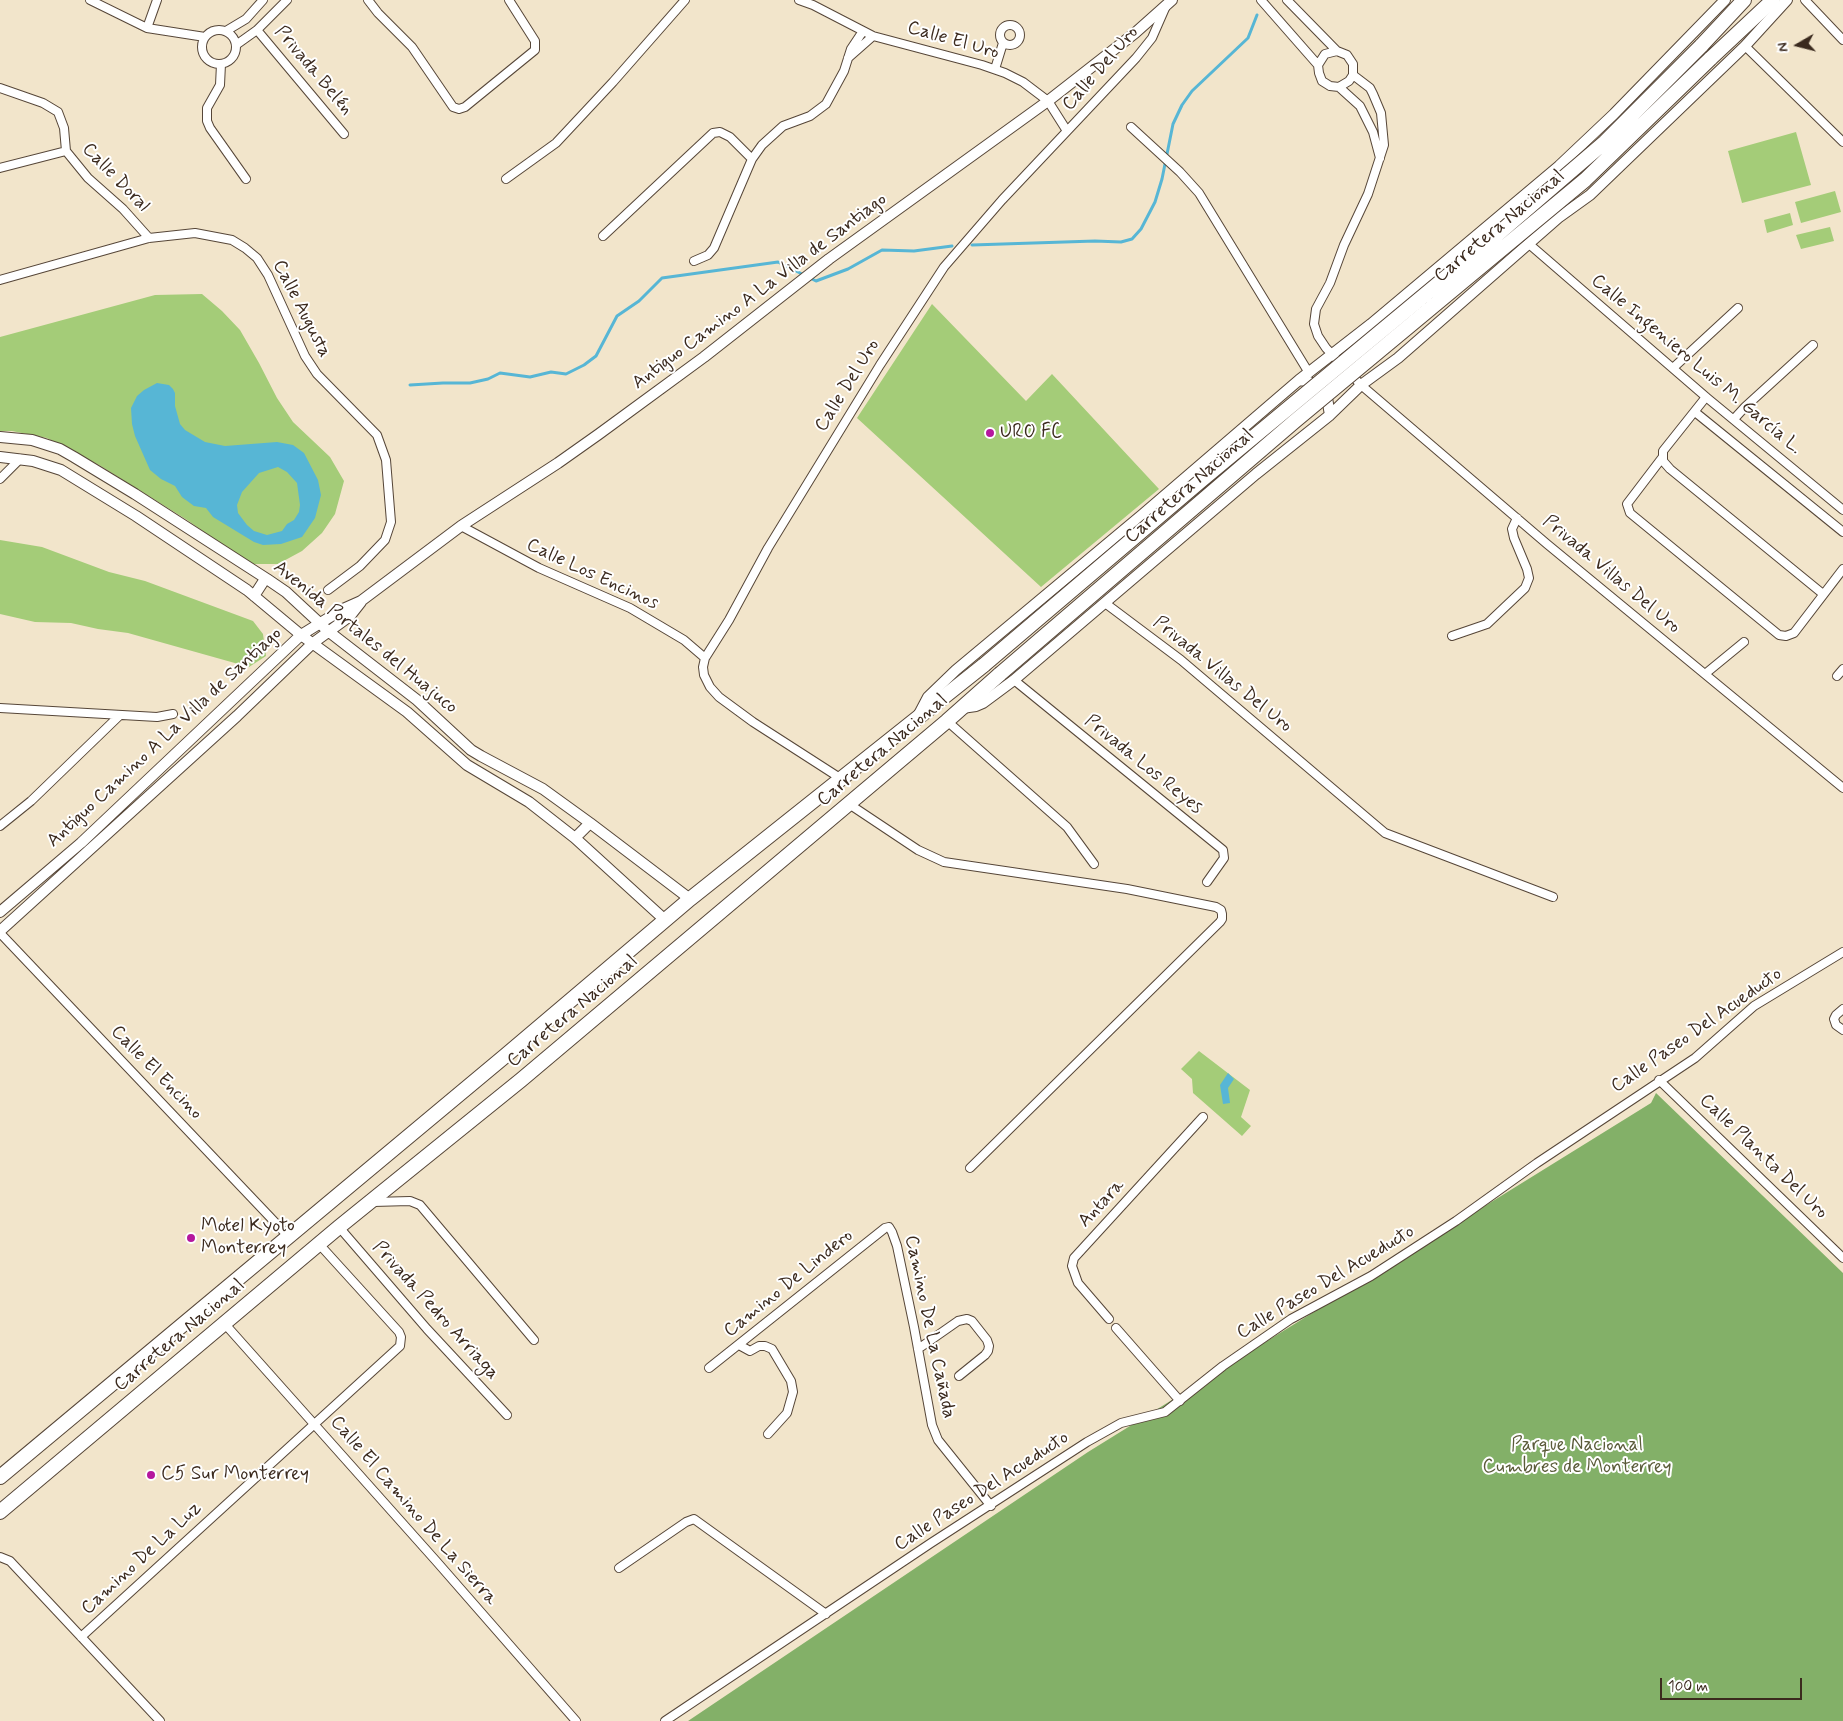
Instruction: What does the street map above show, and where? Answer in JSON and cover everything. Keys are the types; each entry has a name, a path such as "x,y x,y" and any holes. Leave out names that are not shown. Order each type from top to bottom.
{"highway":[{"name":"Carretera Nacional","path":"0,1477 690,899 840,778 984,666 1203,478 1492,239 1605,142 1744,0"},
{"name":"Carretera Nacional","path":"0,1512 224,1322 522,1080 947,721 1295,422 1585,180 1773,0"}],"street":[{"path":"90,0 147,28 205,37"},
{"path":"147,28 158,0"},
{"path":"226,31 246,19 263,0"},
{"path":"236,45 257,30 287,0"},
{"path":"368,0 378,13 412,47 453,107 459,109 465,107 535,50 535,41 509,0"},
{"path":"506,179 556,143 685,0"},
{"path":"1261,0 1318,65 1322,81 1330,86 1339,87 1360,106 1368,118 1380,159"},
{"path":"1287,0 1337,51 1347,55 1353,64 1353,75 1349,81 1339,87"},
{"path":"917,718 928,697 937,686 1143,514 1299,380 1371,324 1559,166 1614,114 1725,0"},
{"path":"962,708 983,703 1014,680 1256,474 1330,415 1361,386 1398,358 1610,176 1745,46 1787,0"},
{"path":"1805,0 1843,40"},
{"name":"Calle El Uro","path":"805,1 873,36 995,69 1023,82 1048,101 1068,131"},
{"name":"Antiguo Camino A La Villa de Santiago","path":"0,912 81,843 300,635 350,616 361,601 461,526 558,464 704,357 801,280 1048,101 1135,33 1169,3"},
{"name":"Calle Del Uro","path":"705,658 729,620 773,540 880,365 944,267 1002,200 1136,58 1152,38 1169,3"},
{"path":"214,30 226,31 231,35 236,45 234,55 231,60 222,64 211,62 204,55 202,43 205,37 214,30"},
{"name":"Privada Belén","path":"257,30 344,134"},
{"path":"694,262 708,256 714,248 752,159 762,145 774,132 783,126 810,116 826,104 851,50 863,31"},
{"path":"848,58 873,36"},
{"path":"995,69 1003,43"},
{"path":"1745,46 1843,142"},
{"path":"1318,65 1325,54 1337,51"},
{"path":"222,64 220,85 208,108 207,121 246,179"},
{"name":"Privada Villas Del Uro","path":"1353,75 1370,88 1380,113 1384,146 1368,194 1344,245 1330,283 1316,309 1314,324 1318,336 1331,354 1361,386 1843,788"},
{"name":"Calle Doral","path":"0,88 43,102 58,112 64,128 66,151 88,178 123,209 149,238"},
{"path":"1131,127 1172,164 1199,193 1309,372"},
{"path":"603,236 713,133 720,132 730,137 752,159"},
{"path":"0,168 66,151"},
{"name":"Calle Augusta","path":"0,280 149,238 195,233 232,240 257,258 268,275 306,356 317,374 376,435 386,460 391,522 385,540 366,560 328,590"},
{"name":"Calle Ingeniero Luis M. García L.","path":"1529,244 1706,397 1843,510"},
{"path":"1673,368 1738,308"},
{"path":"1371,324 1367,331 1366,340 1368,348 1381,359 1390,360 1398,358"},
{"path":"1734,419 1812,345"},
{"path":"1299,380 1307,381 1322,390 1327,398 1330,415"},
{"path":"1706,397 1663,451 1662,458 1627,504 1630,513 1779,635 1786,636 1794,633 1843,569"},
{"path":"1695,412 1843,532"},
{"name":"Avenida Portales del Huajuco","path":"0,437 32,440 74,457 135,494 286,592 324,627 417,700 476,753 543,789 690,899"},
{"name":"Avenida Portales del Huajuco","path":"0,457 50,465 61,470 136,516 254,596 300,635 407,712 467,765 529,802 575,838 665,920"},
{"path":"1662,458 1670,469 1823,594"},
{"path":"0,479 20,459"},
{"path":"1452,636 1487,624 1497,617 1525,588 1529,578 1512,529 1517,518"},
{"name":"Calle Los Encinos","path":"461,526 539,568 630,608 677,636 705,658"},
{"path":"254,596 265,579"},
{"name":"Privada Villas Del Uro","path":"1105,603 1181,660 1385,833 1553,897"},
{"name":"Antiguo Camino A La Villa de Santiago","path":"0,932 237,716 313,643 324,627"},
{"path":"1704,674 1744,642"},
{"path":"705,658 704,675 710,688 719,697 753,722 840,778"},
{"path":"1837,676 1843,669"},
{"name":"Privada Los Reyes","path":"1014,680 1223,850 1224,858 1207,882"},
{"path":"0,708 119,716 157,717 173,714"},
{"path":"0,826 31,801 119,716"},
{"path":"947,721 1067,827 1094,864"},
{"path":"849,804 918,850 944,862 1127,889 1216,907 1221,910 1222,919 1220,922 970,1168"},
{"path":"575,838 590,823"},
{"name":"Calle El Encino","path":"0,932 288,1236"},
{"name":"Calle Paseo Del Acueducto","path":"665,1721 932,1543 1108,1430 1130,1420 1165,1412 1223,1366 1291,1319 1379,1271 1456,1221 1537,1163 1659,1080 1695,1058 1754,1006 1843,952"},
{"path":"1843,1009 1836,1014 1834,1019 1836,1025 1843,1030"},
{"name":"Calle Planta Del Uro","path":"1659,1080 1740,1156 1843,1258"},
{"name":"Antara","path":"1108,1320 1078,1283 1072,1266 1074,1258 1203,1117"},
{"path":"371,1202 410,1201 420,1205 534,1340"},
{"name":"Privada Pedro Arriaga","path":"339,1227 427,1329 507,1415"},
{"name":"Camino De Lindero","path":"710,1368 885,1228 889,1227"},
{"name":"Camino De La Cañada","path":"889,1227 897,1246 932,1425 938,1440 991,1506"},
{"name":"Camino De La Luz","path":"81,1637 396,1350 401,1342 399,1332 319,1244"},
{"path":"918,1349 958,1321 967,1319 972,1321 987,1340 988,1351 958,1376"},
{"name":"Calle El Camino De La Sierra","path":"224,1322 576,1721"},
{"path":"1116,1328 1180,1401"},
{"path":"739,1345 750,1351 759,1346 772,1349 790,1381 793,1392 787,1413 768,1434"},
{"path":"619,1568 694,1518 826,1614"},
{"path":"0,1556 10,1561 160,1721"}],"green space":[{"path":"1796,132 1811,185 1742,203 1728,151"},
{"path":"1835,191 1841,212 1801,223 1795,202"},
{"path":"1790,213 1793,225 1767,233 1764,220"},
{"path":"1830,227 1834,241 1801,249 1796,235"},
{"path":"202,294 240,330 277,398 293,422 330,457 344,481 335,514 322,533 302,551 278,564 249,564 187,520 99,465 47,438 12,431 0,431 0,337 155,295"},
{"name":"URO FC","path":"932,304 1026,401 1052,374 1159,489 1041,587 857,418"},
{"path":"0,540 42,547 109,572 145,581 253,621 263,634 266,656 249,667 128,633 71,623 35,622 0,614"},
{"path":"1199,1051 1250,1090 1241,1117 1251,1126 1242,1136 1193,1093 1192,1079 1181,1069"},
{"name":"Parque Nacional Cumbres de Monterrey","path":"1656,1093 1843,1273 1843,1721 688,1721 1088,1452 1651,1103"}],"water":[{"path":"157,383 169,385 175,393 175,406 180,424 185,430 205,442 225,446 277,442 293,445 304,453 318,480 321,495 315,518 302,537 281,544 263,545 254,542 213,517 206,508 194,506 182,497 175,486 161,479 150,470 135,436 132,424 131,408 137,396","holes":["278,467 287,472 297,483 299,512 294,520 287,524 282,531 267,535 254,531 238,513 237,505 242,492 259,473"]},
{"path":"1228,1073 1234,1079 1228,1088 1230,1103 1223,1104 1220,1085"}],"waterway":[{"path":"972,245 1095,241 1121,242 1132,239 1141,229 1155,202 1162,179 1173,124 1182,105 1192,91 1248,38 1257,15"},
{"path":"410,385 470,383 488,379 500,373 530,377 551,372 566,374 584,365 596,356 617,316 639,301 662,278 778,262 816,281 848,269 882,250 914,251 952,246"}],"place":[{"name":"URO FC","path":"990,433"},
{"name":"Motel Kyoto Monterrey","path":"191,1238"},
{"name":"C5 Sur Monterrey","path":"151,1475"}]}
